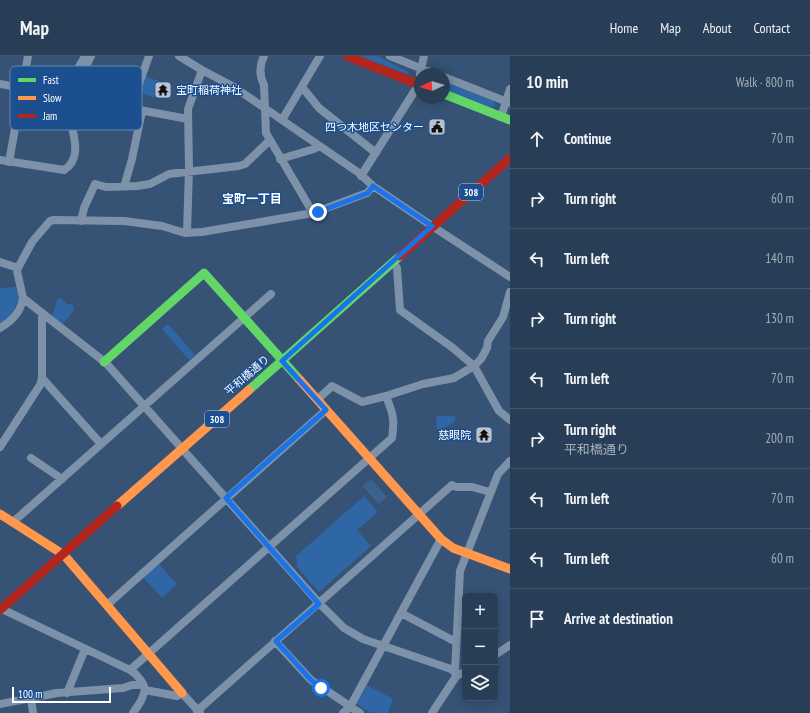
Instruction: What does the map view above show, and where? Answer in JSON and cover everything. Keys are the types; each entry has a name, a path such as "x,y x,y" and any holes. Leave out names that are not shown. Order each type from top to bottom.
{"street":[{"path":"26,66 28,56"},
{"path":"80,66 85,56"},
{"path":"86,66 91,56"},
{"path":"142,76 149,56"},
{"path":"180,56 234,87 359,174 373,186 510,277"},
{"path":"264,56 260,69 260,78 264,85 266,133 269,141 313,213"},
{"path":"282,120 320,56"},
{"path":"347,56 414,82"},
{"path":"390,56 414,68"},
{"path":"422,68 424,56"},
{"path":"187,233 188,109 202,70"},
{"path":"450,79 508,103"},
{"path":"0,84 10,86"},
{"path":"302,88 320,108 376,153"},
{"path":"501,117 508,103 510,89"},
{"path":"361,176 414,91"},
{"path":"450,96 510,120"},
{"path":"142,111 188,119"},
{"path":"10,162 16,130"},
{"path":"0,160 64,170 75,156 75,136 73,130"},
{"path":"124,186 138,130"},
{"path":"81,221 84,208 95,184 106,187 150,184 169,174 239,166 246,164 269,141"},
{"path":"280,158 314,149 319,146"},
{"name":"平和橋通り","path":"1,609 510,158"},
{"path":"0,328 10,322 15,316 23,298 17,271 18,268 32,242 50,221 124,221 162,226 187,233 202,232 313,213 368,193 373,186"},
{"path":"0,262 18,268"},
{"path":"393,262 397,268 400,310 458,352 474,366 499,411 510,420"},
{"path":"104,362 204,273 441,539 453,548 510,569"},
{"path":"317,400 332,386 362,402 423,384 454,378 474,366 484,353 487,348 488,341 503,317 510,292"},
{"path":"13,522 271,294"},
{"path":"23,298 104,362 319,604 344,628 363,639 460,673"},
{"path":"0,447 40,385 42,378 42,313"},
{"path":"42,378 101,444"},
{"path":"130,670 392,438 394,415 386,396"},
{"path":"107,605 326,410"},
{"path":"31,458 62,479"},
{"path":"432,713 460,673 456,642 460,571 498,474 510,461"},
{"path":"0,514 64,554 198,712 452,485 456,487 472,487 490,492"},
{"path":"343,713 350,706 441,539"},
{"path":"1,609 133,672 144,688 142,701 133,713"},
{"path":"401,613 456,642"},
{"path":"276,641 311,680 360,713"},
{"path":"498,653 510,645"},
{"path":"67,693 85,648"},
{"path":"0,704 67,693 123,688 132,685 177,696 182,693"},
{"path":"30,698 33,713"}],"shaded area":[{"path":"359,56 378,56 408,72 409,75"},
{"path":"145,76 161,82 154,98 142,93 142,84"},
{"path":"450,83 493,101 495,106 490,107 450,92"},
{"path":"16,287 19,300 10,316 0,323 0,288"},
{"path":"58,298 61,298 67,304 72,304 74,310 63,324 52,316"},
{"path":"168,324 195,355 189,360 162,329"},
{"path":"436,416 455,416 455,421 446,427 437,430"},
{"path":"371,479 387,497 379,504 362,486"},
{"path":"364,496 378,512 357,530 371,546 319,592 297,567 296,556"},
{"path":"158,563 177,584 162,598 143,577"},
{"path":"367,685 393,699 388,713 370,712 363,709 357,703"}],"traffic: fast":[{"path":"450,96 510,120"},
{"path":"249,390 400,256"},
{"path":"104,362 204,273 299,379"}],"traffic: slow":[{"path":"299,379 441,539 453,548 510,569"},
{"path":"117,506 249,390"},
{"path":"0,514 64,555 182,693"}],"traffic: jam":[{"path":"347,56 414,83"},
{"path":"400,256 510,158"},
{"path":"0,610 117,506"}],"place":[{"name":"宝町稲荷神社","path":"163,90"},
{"name":"四つ木地区センター","path":"437,127"},
{"name":"慈眼院","path":"484,435"}],"district":[{"name":"宝町一丁目","path":"252,199"}],"route":[{"path":"318,212 368,193 373,186 432,226 282,361 326,410 226,498 319,604 276,641 311,680 321,688"}]}
